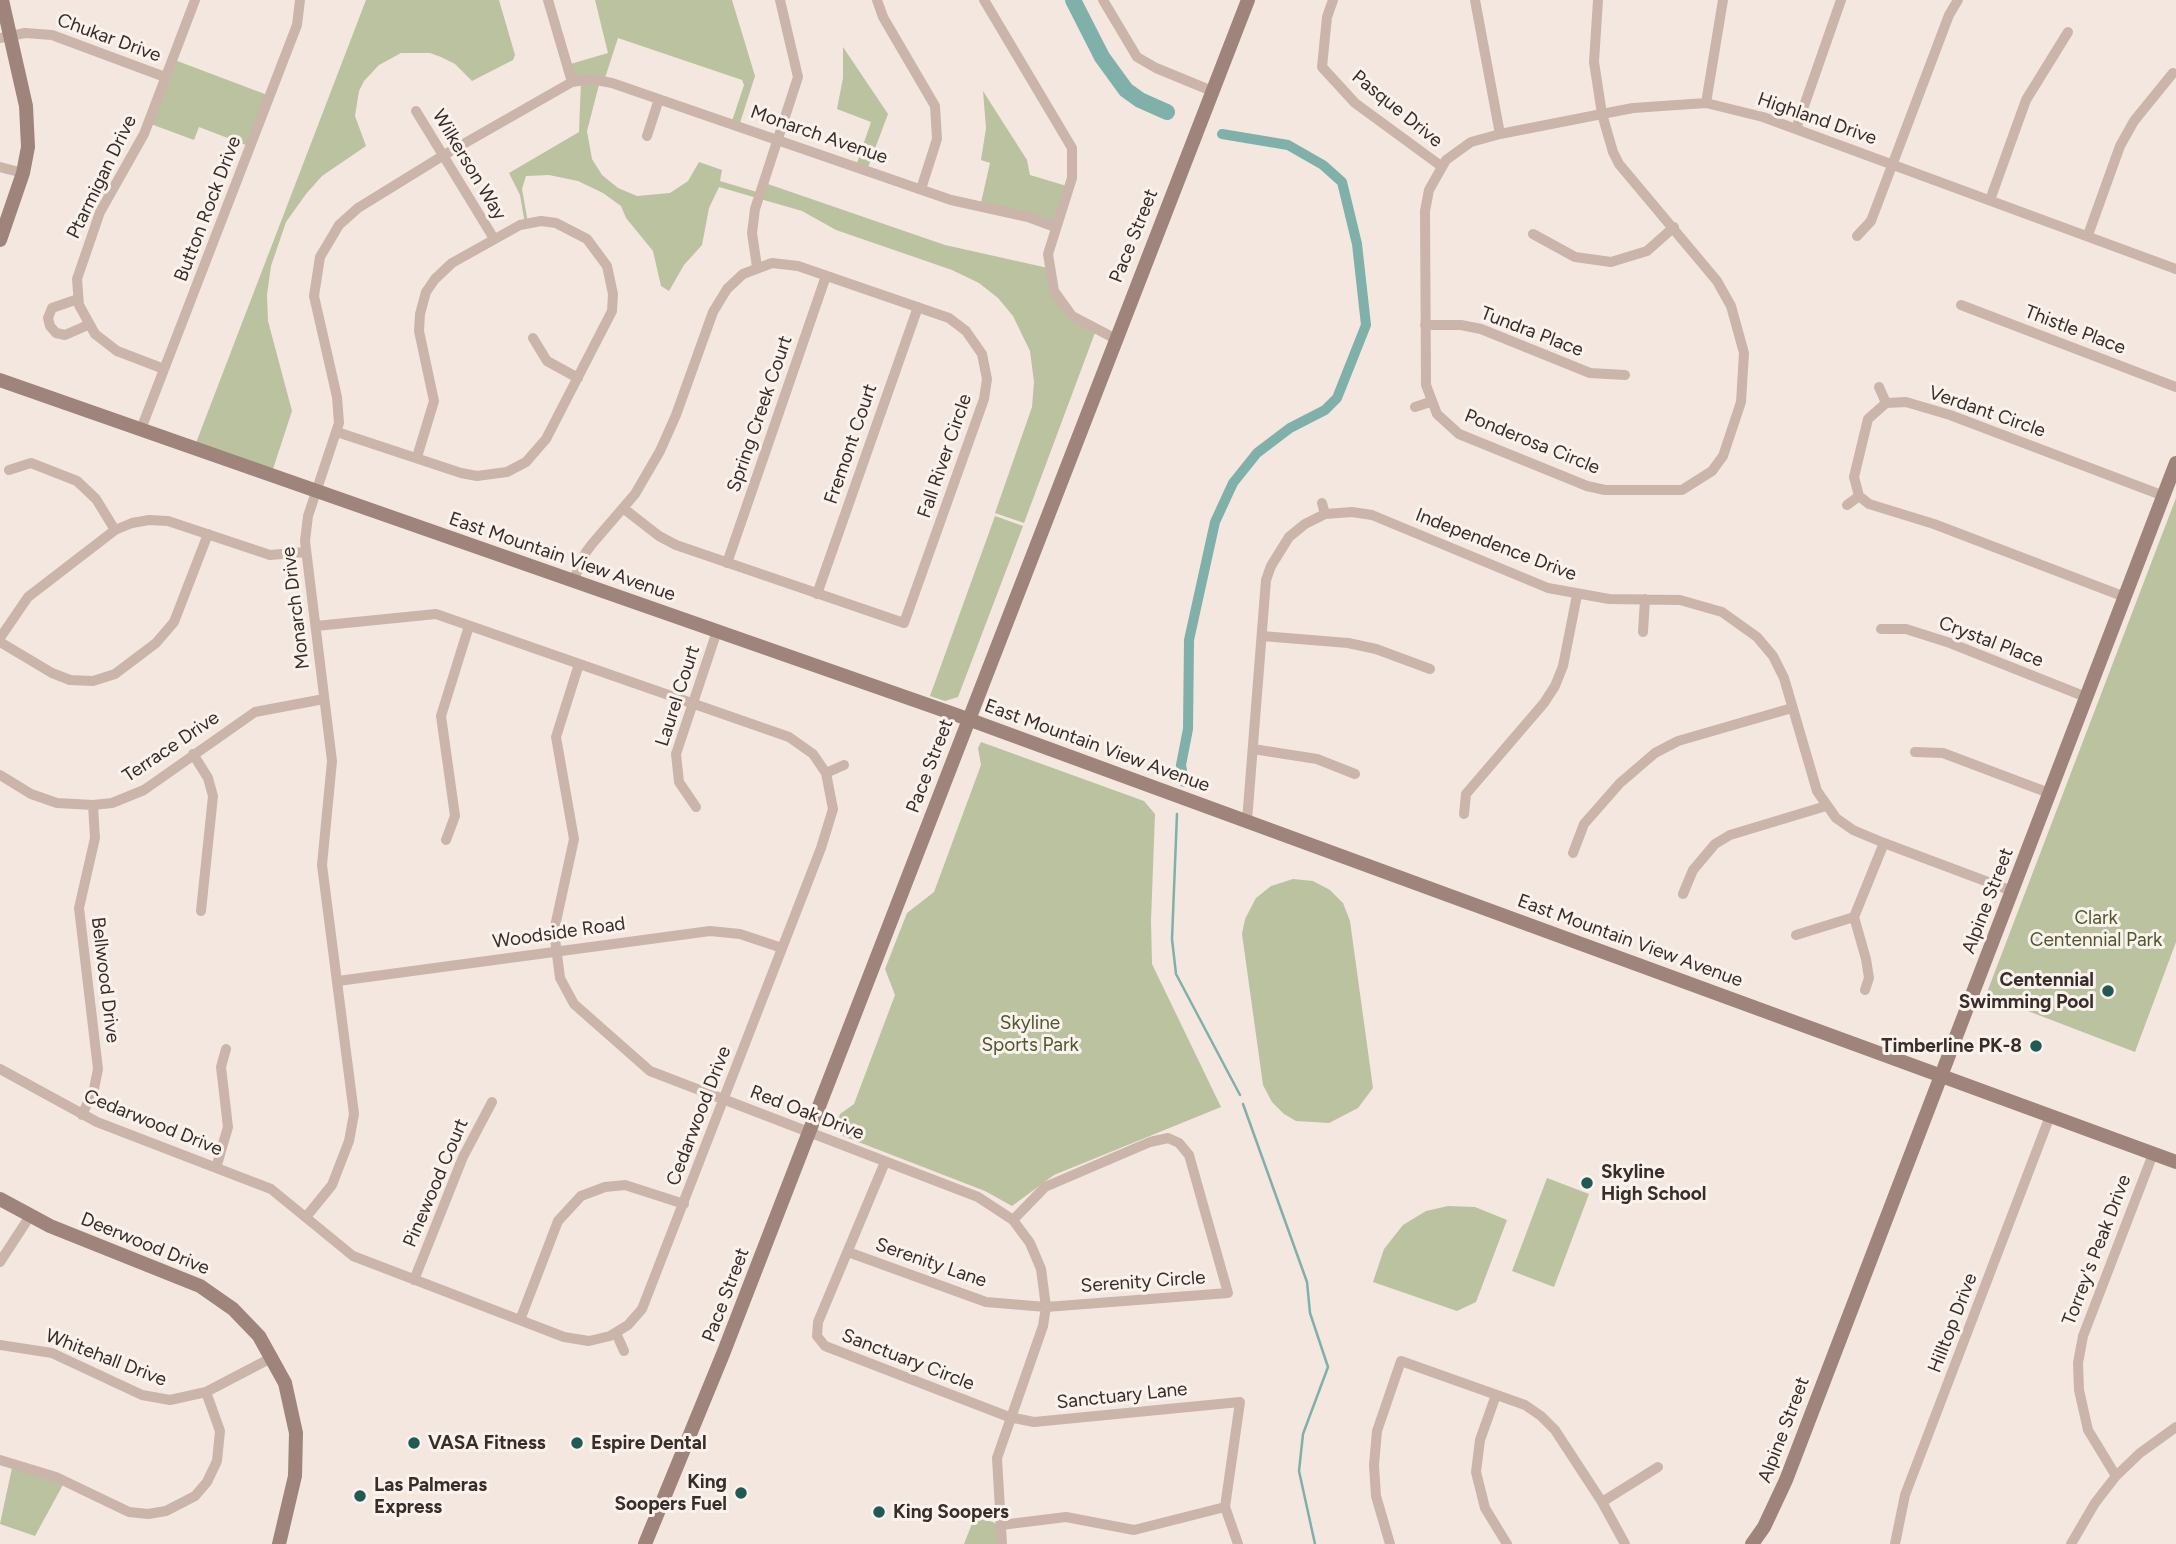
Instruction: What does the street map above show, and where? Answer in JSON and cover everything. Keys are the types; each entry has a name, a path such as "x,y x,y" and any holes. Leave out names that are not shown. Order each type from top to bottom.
{"street":[{"path":"0,240 23,173 28,127 5,37 2,0"},
{"name":"Ptarmigan Drive","path":"164,369 117,351 88,326 78,299 79,271 100,212 144,134 195,0"},
{"name":"Button Rock Drive","path":"141,429 297,25 300,0"},
{"path":"548,0 572,82"},
{"path":"573,581 586,552 638,489 668,436 718,303 739,277 757,267 752,226 798,77 780,0"},
{"path":"877,0 883,17 930,94 937,113 937,139 920,188"},
{"path":"984,0 1072,148 1072,178 1055,227 1047,263 1051,282 1058,300 1082,324 1114,338"},
{"path":"1103,0 1137,57 1156,68 1213,91"},
{"name":"Pace Street","path":"645,1544 810,1133 1114,338 1248,0"},
{"name":"Pasque Drive","path":"1333,0 1327,17 1322,67 1355,103 1441,166"},
{"path":"1475,0 1500,134"},
{"name":"Ponderosa Circle","path":"1430,402 1445,424 1459,434 1587,486 1605,490 1682,490 1699,482 1723,456 1741,402 1744,353 1731,306 1717,281 1619,164 1602,114 1594,47 1598,0"},
{"path":"1706,103 1723,0"},
{"path":"1796,129 1841,0"},
{"path":"1857,236 1871,221 1958,0"},
{"path":"1990,200 2026,100 2068,32"},
{"name":"Chukar Drive","path":"5,37 52,35 165,77"},
{"path":"2088,235 2120,146 2134,121 2173,73"},
{"name":"Monarch Avenue","path":"572,82 604,81 920,188 1055,227"},
{"name":"Monarch Drive","path":"306,1217 331,1186 353,1127 353,1094 321,860 332,761 305,552 307,524 337,432 337,397 314,304 314,282 320,257 334,232 351,213 444,155 572,82"},
{"path":"647,136 659,99"},
{"name":"Highland Drive","path":"1441,166 1457,149 1500,134 1648,106 1706,103 1796,129 2176,269"},
{"name":"Wilkerson Way","path":"416,111 493,237"},
{"path":"1415,407 1430,402 1426,386 1425,211 1429,190 1441,166"},
{"path":"0,167 23,173"},
{"path":"337,432 477,476 496,475 518,467 531,458 546,439 612,311 612,281 604,259 587,239 556,223 526,223 493,237 445,268 431,285 421,304 419,331 433,384 434,401 417,457"},
{"path":"1533,234 1574,257 1611,262 1647,251 1674,228"},
{"name":"Fall River Circle","path":"623,508 666,541 904,623 984,399 986,369 979,348 963,327 918,307 788,264 757,267"},
{"name":"Spring Creek Court","path":"727,563 826,276"},
{"path":"78,299 52,308 48,318 50,326 56,333 65,335 88,326"},
{"name":"Thistle Place","path":"1961,305 2176,387"},
{"name":"Fremont Court","path":"817,594 918,307"},
{"name":"Tundra Place","path":"1425,325 1481,328 1590,373 1625,375"},
{"path":"533,338 547,361 578,378"},
{"name":"East Mountain View Avenue","path":"0,380 968,719 2176,1162"},
{"path":"1879,387 1886,403 1868,419 1854,477 1859,496 1869,504 1934,524 2124,597"},
{"name":"Verdant Circle","path":"1886,403 1906,402 1950,415 2164,496"},
{"path":"9,470 31,463 77,481 92,494 115,530"},
{"name":"Alpine Street","path":"1752,1544 1786,1480 2176,463"},
{"path":"1847,505 1859,496"},
{"path":"1247,821 1266,580 1277,552 1289,537 1325,514 1322,502"},
{"name":"Independence Drive","path":"1325,514 1352,512 1372,515 1532,582 1577,595 1699,603 1743,625 1773,656 1784,678 1817,791 1826,806 1853,830 2012,891"},
{"path":"208,534 174,622 156,643 114,674 93,681 66,679 0,640 28,597 115,530 142,520 157,520 208,534 266,554 279,556 305,552"},
{"path":"1464,814 1466,794 1555,686 1563,666 1577,595"},
{"path":"1643,632 1645,599"},
{"path":"316,626 424,613 469,626 794,740 813,754 826,773 844,765"},
{"path":"446,840 455,816 441,716 469,626"},
{"name":"Crystal Place","path":"1881,629 1906,629 2086,697"},
{"name":"Laurel Court","path":"696,807 681,786 676,764 692,704 717,631"},
{"path":"1262,636 1348,643 1376,649 1430,669"},
{"name":"Red Oak Drive","path":"579,664 556,737 575,839 555,921 556,951 562,982 571,999 638,1063 654,1073 978,1197 1013,1220 1030,1243 1041,1269 1046,1307 1043,1326 996,1458 1002,1544"},
{"name":"Terrace Drive","path":"0,775 48,800 93,805 134,795 255,712 324,699"},
{"path":"1573,853 1584,824 1620,783 1655,753 1678,741 1792,708"},
{"path":"1253,749 1317,760 1355,774"},
{"path":"1915,752 1942,754 2049,793"},
{"path":"193,754 208,778 213,796 201,911"},
{"name":"Cedarwood Drive","path":"0,1069 82,1115 276,1192 348,1253 575,1340 593,1340 616,1334 644,1306 831,819 833,800 826,773"},
{"name":"Bellwood Drive","path":"82,1115 94,1089 98,1069 79,908 95,838 93,805"},
{"path":"1684,894 1693,870 1715,844 1730,835 1826,806"},
{"path":"1865,990 1869,978 1868,968 1854,917 1884,843"},
{"path":"1796,936 1854,917"},
{"name":"Woodside Road","path":"338,981 717,930 747,935 782,948"},
{"path":"216,1168 228,1130 222,1067 226,1049"},
{"name":"Pinewood Court","path":"415,1280 463,1157 492,1102"},
{"name":"Hilltop Drive","path":"1895,1544 1905,1494 2050,1116"},
{"name":"Serenity Circle","path":"1013,1220 1045,1188 1150,1142 1168,1138 1179,1143 1189,1155 1228,1293 1046,1307"},
{"name":"Torrey's Peak Drive","path":"2116,1476 2088,1430 2078,1390 2078,1363 2082,1336 2153,1154"},
{"name":"Sanctuary Circle","path":"885,1162 818,1322 817,1336 825,1346 1009,1417"},
{"path":"520,1320 558,1221 581,1196 605,1186 625,1185 684,1205"},
{"name":"Deerwood Drive","path":"0,1199 30,1216 200,1286 243,1318 273,1357 289,1393 296,1446 295,1476 279,1544"},
{"path":"0,1262 30,1216"},
{"name":"Serenity Lane","path":"848,1252 986,1301 1046,1307"},
{"path":"616,1334 624,1351"},
{"name":"Whitehall Drive","path":"0,1345 52,1353 155,1399 180,1400 206,1392 273,1357"},
{"path":"1390,1544 1376,1496 1374,1465 1377,1431 1401,1361 1525,1405 1541,1416 1555,1430 1602,1502 1625,1544"},
{"path":"0,1460 56,1477 129,1512 148,1514 166,1511 195,1496 207,1482 217,1461 220,1431 206,1392"},
{"path":"1496,1395 1480,1440 1476,1472 1485,1508 1507,1544"},
{"name":"Sanctuary Lane","path":"1009,1417 1034,1422 1240,1402 1225,1507"},
{"path":"2071,1544 2116,1476 2140,1453 2176,1427"},
{"path":"1602,1502 1658,1467"},
{"path":"1001,1525 1066,1517 1134,1530 1225,1507 1238,1544"}],"green space":[{"path":"366,0 499,0 515,55 513,60 472,81 455,64 441,57 430,53 401,53 379,65 364,81 359,91 355,116 366,146 322,176 306,194 286,222 271,266 267,295 268,321 292,411 271,475 194,448"},
{"path":"595,0 732,0 755,76 739,126 731,124 744,85 742,80 618,38 604,81 600,81 587,131 592,159 602,175 618,188 637,196 670,193 688,181 699,162 722,170 720,181 760,193 765,183 945,245 1048,268 1058,300 1096,330 1024,523 995,513 1032,407 1034,382 1030,351 1013,316 998,298 979,283 952,270 836,230 802,211 719,187 709,208 702,245 684,265 669,291 661,286 653,251 626,218 621,206 603,193 578,181 549,175 526,176 522,189 528,223 525,224 520,195 509,173 579,132 581,81 572,82 567,65 608,53"},
{"path":"843,47 888,114 867,170 856,166 871,122 837,109 843,78"},
{"path":"172,59 270,96 251,147 199,127 194,140 148,123"},
{"path":"983,91 1027,160 1030,175 1070,187 1055,227 980,207 990,163 981,160 986,128"},
{"name":"Clark Centennial Park","path":"2176,498 2176,942 2135,1052 1986,995"},
{"path":"995,516 1023,526 958,697 945,701 930,696"},
{"name":"Skyline Sports Park","path":"981,742 1144,801 1155,814 1152,964 1221,1107 1054,1175 1012,1206 985,1191 843,1136 836,1125 840,1114 854,1104 895,995 885,969 907,913 934,892 981,765 978,748"},
{"path":"1293,879 1313,881 1330,890 1343,903 1350,921 1373,1088 1358,1108 1329,1123 1296,1121 1272,1102 1263,1085 1242,934 1245,919 1256,898 1271,886"},
{"path":"1547,1178 1589,1194 1554,1287 1512,1271"},
{"path":"1448,1206 1475,1207 1507,1220 1476,1302 1457,1311 1373,1282 1384,1249 1403,1225 1426,1211"},
{"path":"13,1463 65,1481 35,1536 0,1524"},
{"path":"975,1516 1001,1525 1002,1544 964,1544"}],"waterway":[{"path":"1073,0 1102,57 1126,90 1140,100 1167,112"},
{"path":"1184,782 1181,765 1188,729 1189,640 1215,522 1233,483 1257,453 1290,428 1325,410 1337,398 1366,325 1357,244 1342,182 1323,165 1288,145 1222,134"},
{"path":"1177,814 1172,939 1176,974 1240,1095"},
{"path":"1243,1104 1307,1282 1310,1313 1328,1367 1303,1434 1299,1471 1315,1544"}],"place":[{"name":"Centennial Swimming Pool","path":"2108,991"},
{"name":"Timberline PK-8","path":"2036,1046"},
{"name":"Skyline High School","path":"1587,1183"},
{"name":"VASA Fitness","path":"414,1443"},
{"name":"Espire Dental","path":"577,1443"},
{"name":"King Soopers Fuel","path":"741,1493"},
{"name":"Las Palmeras Express","path":"360,1496"},
{"name":"King Soopers","path":"879,1512"}]}
